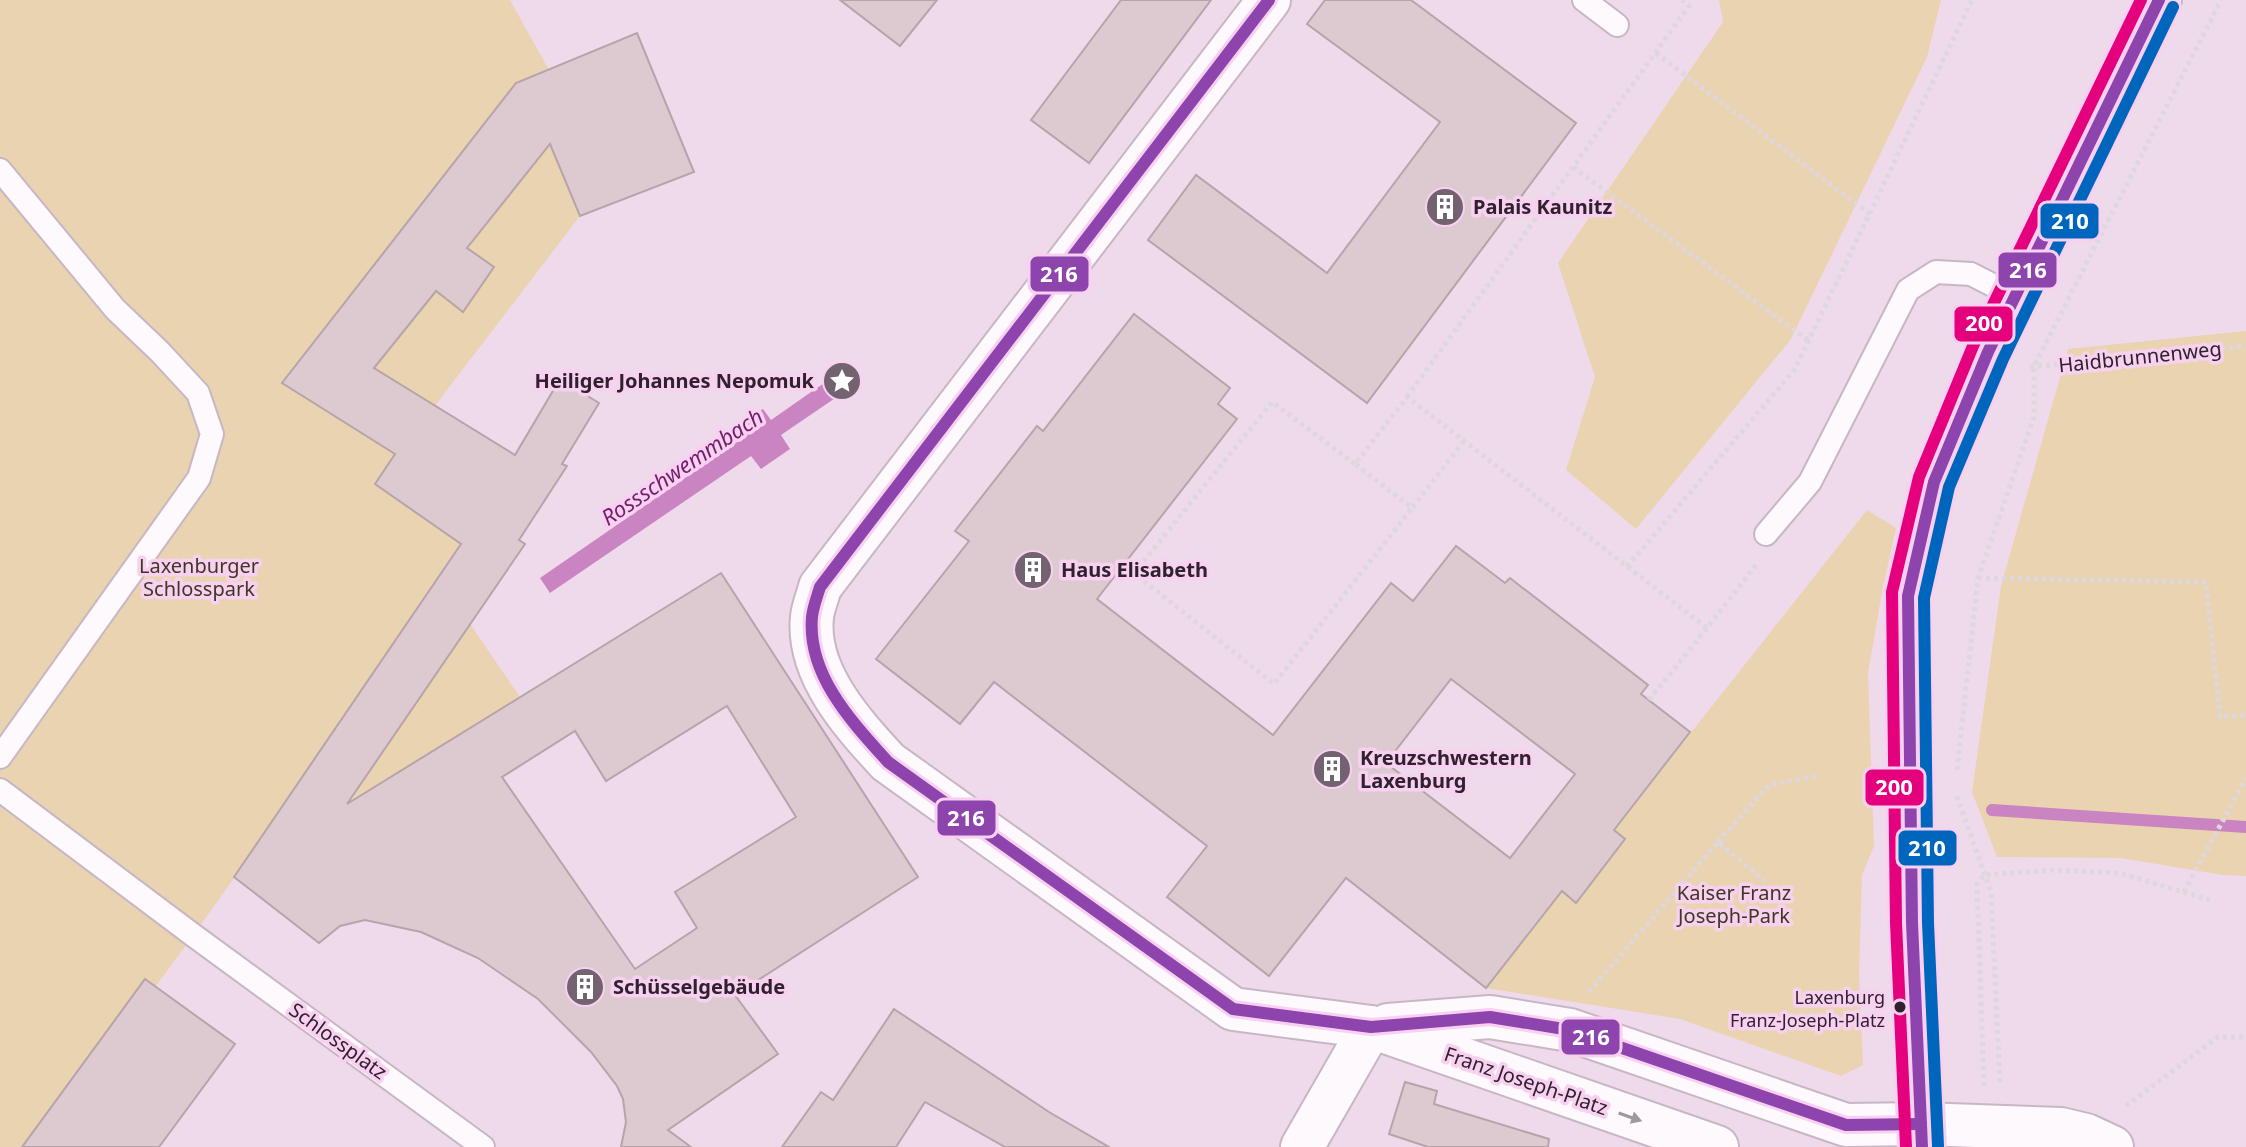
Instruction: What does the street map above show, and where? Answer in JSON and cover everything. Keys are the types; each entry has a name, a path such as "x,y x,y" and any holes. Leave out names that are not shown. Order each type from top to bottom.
{"main road":[{"path":"1922,1136 1912,923 1908,596 1934,482 1988,352 2159,0"}],"street":[{"path":"1269,0 820,587 811,616 813,650 831,691 852,723 888,762 1233,1009 1371,1027 1302,1147"},
{"name":"Franz Joseph-Platz","path":"1371,1027 1490,1017 1570,1030 1846,1125 1922,1136 1993,1128 2061,1129 2099,1141"},
{"name":"Franz Joseph-Platz","path":"1371,1027 1717,1147"}],"lane":[{"path":"1584,0 1617,25"},
{"path":"0,170 115,309 198,393 212,434 199,478 0,757"},
{"path":"1766,534 1810,482 1908,290 1936,272 1971,274 2014,296"},
{"name":"Schlossplatz","path":"0,790 483,1147"}],"path":[{"path":"1355,464 1656,53 1689,6 1682,0"},
{"path":"1627,567 1795,369 1972,0"},
{"path":"1956,775 1978,578 2034,417 2033,368 2221,0"},
{"path":"1656,53 1870,214"},
{"path":"1573,167 1809,341"},
{"name":"Haidbrunnenweg","path":"2033,368 2246,346"},
{"path":"1407,397 1707,628"},
{"path":"1412,508 1272,402 1134,573 1274,684 1412,508 1464,441"},
{"path":"1649,700 1760,559 1766,534"},
{"path":"1978,578 2206,582 2220,717 2246,715"},
{"path":"1558,1029 1769,785 1817,776"},
{"path":"2184,892 2246,778"},
{"path":"1955,790 1991,892 1993,1128"},
{"path":"1718,842 1765,881"},
{"path":"1993,1128 1977,884 1984,875 2054,870 2120,873 2210,900"},
{"path":"2099,1141 2218,1037 2246,1037"}],"green space":[{"name":"Laxenburger Schlosspark","path":"0,0 510,0 549,70 283,383 395,454 375,484 418,514 481,515 281,811 156,986 145,979 22,1147 0,1147"},
{"path":"1719,0 1941,0 1927,57 1791,339 1636,529 1566,470 1595,377 1558,263 1723,22"},
{"path":"550,144 580,216 434,407 374,368 436,291 463,311 494,267 467,248"},
{"path":"2246,331 2246,876 2121,858 1997,857 1972,792 2001,586 2068,349"},
{"name":"Kaiser Franz Joseph-Park","path":"1867,510 1896,528 1868,673 1874,846 1862,875 1859,974 1863,1065 1841,1076 1680,1019 1486,988 1562,891 1576,902 1625,840 1614,830"},
{"path":"470,624 520,697 347,804"}],"shaded area":[{"path":"837,374 847,390 781,435 790,449 761,469 751,456 550,593 540,578 740,440 734,429 763,409 771,420"}],"building":[{"path":"840,0 937,0 900,46"},
{"path":"1121,0 1211,0 1089,163 1031,120"},
{"name":"Palais Kaunitz","path":"1325,0 1411,0 1576,123 1367,403 1148,240 1196,175 1327,273 1440,122 1307,24"},
{"path":"637,33 694,172 580,216 550,144 467,248 494,267 463,312 436,291 374,368 515,455 560,379 599,403 562,464 567,466 519,540 525,544 347,804 721,573 918,877 735,995 778,1054 668,1130 691,1147 621,1147 626,1122 623,1099 617,1086 591,1052 538,999 478,958 421,932 365,920 340,926 319,943 234,877 461,544 375,484 395,454 282,383 516,83","holes":["727,706 796,817 675,892 697,928 635,969 502,777 575,731 606,781"]},
{"path":"1134,314 1230,388 1218,404 1237,419 1097,599 1273,735 1391,583 1413,601 1456,546 1505,583 1510,578 1648,685 1641,694 1690,732 1614,830 1625,839 1576,903 1562,891 1486,988 1346,878 1269,976 1167,897 1207,846 994,682 960,724 876,659 969,541 955,531 1037,426 1043,431","holes":["1451,679 1575,774 1510,858 1386,763"]},
{"path":"145,979 235,1044 159,1147 22,1147"},
{"path":"894,1009 1049,1112 1109,1147 1005,1147 925,1102 896,1147 782,1147 821,1092 833,1100"},
{"path":"1405,1082 1437,1091 1434,1104 1549,1139 1548,1147 1428,1147 1389,1134"}],"waterway":[{"path":"1992,810 2246,827"}],"transit line":[{"name":"216","path":"1269,0 820,587 813,613 812,638 824,678 847,714 888,762 1233,1009 1371,1027 1490,1017 1570,1030 1846,1125 1921,1124"},
{"name":"200","path":"1906,1147 1896,923 1892,592 1919,477 1973,346 2141,0"},
{"name":"216","path":"1922,1147 1912,923 1908,596 1934,482 1988,352 2159,0"},
{"name":"210","path":"1938,1146 1928,923 1924,598 1949,487 2003,359 2173,7"}],"place":[{"name":"Palais Kaunitz","path":"1445,207"},
{"name":"Heiliger Johannes Nepomuk","path":"842,381"},
{"name":"Haus Elisabeth","path":"1033,570"},
{"name":"Kreuzschwestern Laxenburg","path":"1332,769"},
{"name":"Schüsselgebäude","path":"585,987"},
{"name":"Laxenburg Franz-Joseph-Platz","path":"1900,1007"}],"water label":[{"name":"Rossschwemmbach","path":"682,467"}]}
